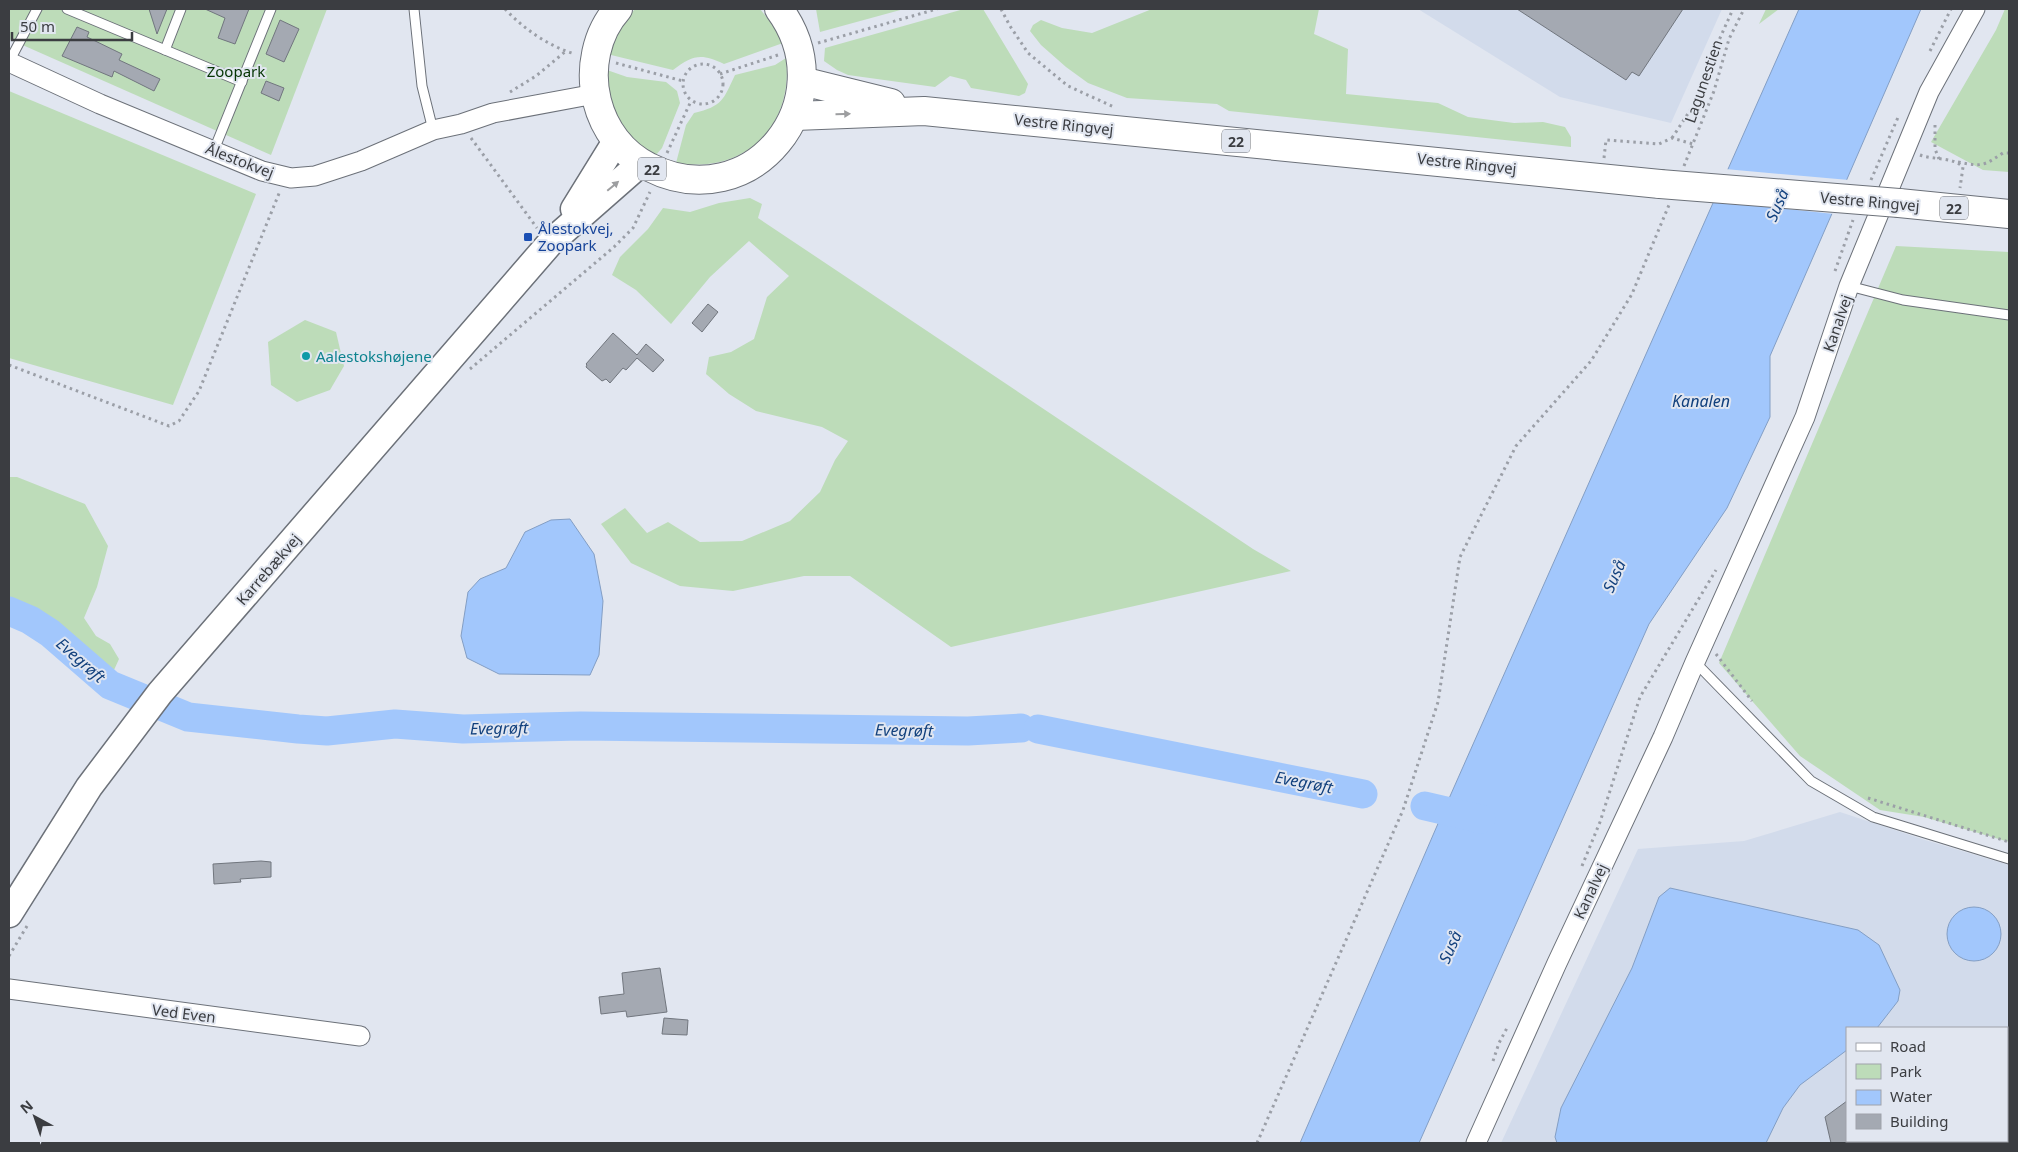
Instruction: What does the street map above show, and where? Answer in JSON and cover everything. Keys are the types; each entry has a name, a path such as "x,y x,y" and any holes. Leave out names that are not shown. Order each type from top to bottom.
{"main road":[{"name":"22","path":"605,14 593,76 599,110 606,126 616,141 641,164 662,174 684,179 706,180 729,176 750,166 768,153 783,136 794,116 800,99 802,81 801,60 786,12"},
{"name":"Vestre Ringvej","path":"802,81 924,111"},
{"name":"Vestre Ringvej","path":"794,116 924,111 1671,184 1899,202 2009,214"},
{"name":"Karrebækvej","path":"9,914 89,786 153,702 551,242 591,183 616,141"},
{"name":"Karrebækvej","path":"551,242 641,164"}],"street":[{"name":"Kanalvej","path":"1476,1143 1556,963 1663,737 1805,417 1841,282 1929,92 1975,9"},
{"name":"Ålestokvej","path":"9,62 100,104 262,171 291,178 315,176 361,161 433,130 493,114 595,94"},
{"name":"Ved Even","path":"9,989 360,1036"}],"lane":[{"path":"9,62 37,9"},
{"path":"67,9 90,13 165,50 242,82"},
{"path":"165,50 181,9"},
{"path":"214,150 271,9"},
{"path":"414,9 422,86 433,130"},
{"path":"1841,282 1903,300 2009,315"},
{"path":"1695,662 1811,781 1873,817 2009,859"}],"path":[{"path":"505,9 534,35 578,55"},
{"path":"818,43 937,9"},
{"path":"1001,9 1028,53 1068,86 1120,110"},
{"path":"1672,138 1693,106 1733,9"},
{"name":"Lagunestien","path":"1604,159 1606,140 1659,144 1672,138 1694,144 1714,90 1729,39 1744,9"},
{"path":"1929,53 1951,9"},
{"path":"493,114 508,92 536,76 566,51"},
{"path":"720,74 778,55"},
{"path":"613,62 683,81"},
{"path":"709,65 720,74 723,87 717,99 704,105 691,101 684,92 683,81 690,69 696,66 709,65"},
{"path":"667,153 691,101"},
{"path":"1869,183 1903,106"},
{"path":"461,124 536,227 551,242"},
{"path":"1257,1143 1403,810 1438,702 1460,557 1516,446 1590,361 1632,294 1671,184 1694,144"},
{"path":"1929,158 1978,165 1987,164 2003,153 2009,153"},
{"path":"1594,158 1613,160"},
{"path":"1958,162 1962,167 1959,195"},
{"path":"9,365 169,426 179,422 198,391 286,177"},
{"path":"466,373 614,247 633,228 650,192"},
{"path":"1841,282 1854,217"},
{"path":"1581,868 1600,822 1640,698 1716,570"},
{"path":"1705,639 1757,708"},
{"path":"1867,798 2009,842"},
{"path":"1492,1062 1499,1043 1508,1027"}],"shaded area":[{"path":"1418,9 1722,9 1671,123 1560,97"},
{"path":"1840,812 2009,865 2009,1143 1501,1143 1638,849 1744,841"}],"green space":[{"name":"Zoopark","path":"9,9 327,9 271,155 9,39"},
{"path":"635,9 760,9 776,29 783,43 724,64 709,58 697,57 686,61 673,70 611,55 610,49 622,23"},
{"path":"816,9 904,9 820,32"},
{"path":"964,9 983,9 1028,84 1025,93 1019,96 971,88 966,80 950,76 935,87 848,75 824,61 825,48"},
{"path":"1152,9 1319,9 1314,34 1348,49 1346,94 1438,103 1468,117 1514,123 1543,122 1565,127 1571,137 1571,147 1229,111 1217,104 1127,98 1088,83 1041,45 1030,31 1033,25 1041,20 1062,28 1092,33"},
{"path":"1766,9 1779,9 1759,24"},
{"path":"2005,9 2009,9 2009,172 1983,170 1931,142 1996,30"},
{"path":"786,58 786,83 782,105 773,124 760,140 743,153 723,161 701,164 676,163 686,125 694,113 711,108 721,101 735,75 775,65"},
{"path":"607,70 627,77 666,82 677,91 680,103 662,148 655,156 633,139 619,120 610,97"},
{"path":"9,91 256,194 173,405 9,358"},
{"path":"750,198 762,204 758,218 1253,549 1291,571 951,647 850,576 804,576 733,591 680,586 631,563 601,524 625,508 647,533 668,522 700,542 742,541 790,521 820,492 835,460 848,441 822,427 756,411 729,394 706,374 709,357 731,352 754,339 767,297 789,276 749,241 710,277 671,324 636,290 612,275 620,257 648,229 663,208 690,212 719,203"},
{"path":"1896,246 2009,252 2009,842 1924,817 1880,810 1800,756 1719,663"},
{"path":"305,320 336,332 344,366 330,390 297,402 271,385 268,342"},
{"path":"9,477 17,477 85,504 108,546 97,587 84,618 96,636 110,644 119,659 114,670 98,663 50,625 9,601"}],"water":[{"name":"Kanalen","path":"1799,9 1921,9 1770,356 1770,417 1727,508 1649,624 1419,1143 1300,1143 1443,812"},
{"path":"570,519 594,554 603,601 599,655 590,675 499,674 467,658 461,636 468,592 480,579 506,568 525,532 551,520"},
{"path":"1670,888 1858,930 1879,945 1900,990 1898,1001 1878,1027 1846,1027 1846,1051 1800,1085 1783,1108 1766,1143 1557,1143 1555,1137 1561,1108 1632,968 1659,897"},
{"path":"1974,907 1993,915 2001,934 1993,953 1974,961 1955,953 1947,934 1955,915"}],"pier":[{"path":"1725,169 1849,180 1834,214 1711,201"}],"building":[{"path":"149,9 167,9 157,34"},
{"path":"205,9 249,9 235,44 218,38 225,18"},
{"path":"1517,9 1683,9 1639,76 1632,72 1626,80"},
{"path":"280,20 299,29 284,62 266,54"},
{"path":"77,27 89,32 87,37 122,54 119,60 160,79 154,91 114,71 112,77 62,56"},
{"path":"266,81 284,88 279,101 261,93"},
{"path":"708,304 718,312 702,332 692,323"},
{"path":"613,333 637,355 646,344 664,360 653,372 637,358 626,370 623,368 610,383 606,379 602,381 586,367 586,364"},
{"path":"271,862 271,877 240,879 241,882 214,884 213,864"},
{"path":"660,968 667,1012 627,1017 626,1011 601,1014 599,997 624,994 622,973"},
{"path":"664,1018 688,1020 687,1035 662,1034"},
{"path":"1846,1102 1847,1143 1831,1143 1825,1117"}],"waterway":[{"name":"Evegrøft","path":"9,611 30,620 50,633 110,685 188,717 327,731 395,724 463,729 581,726 968,731 1021,728"},
{"name":"Evegrøft","path":"1038,729 1363,794"},
{"name":"Evegrøft","path":"1425,806 1481,819"}],"place":[{"name":"Ålestokvej, Zoopark","path":"528,237"},
{"name":"Aalestokshøjene","path":"306,356"}],"water label":[{"name":"Suså","path":"1777,205"},
{"name":"Suså","path":"1614,576"},
{"name":"Suså","path":"1450,947"}]}
